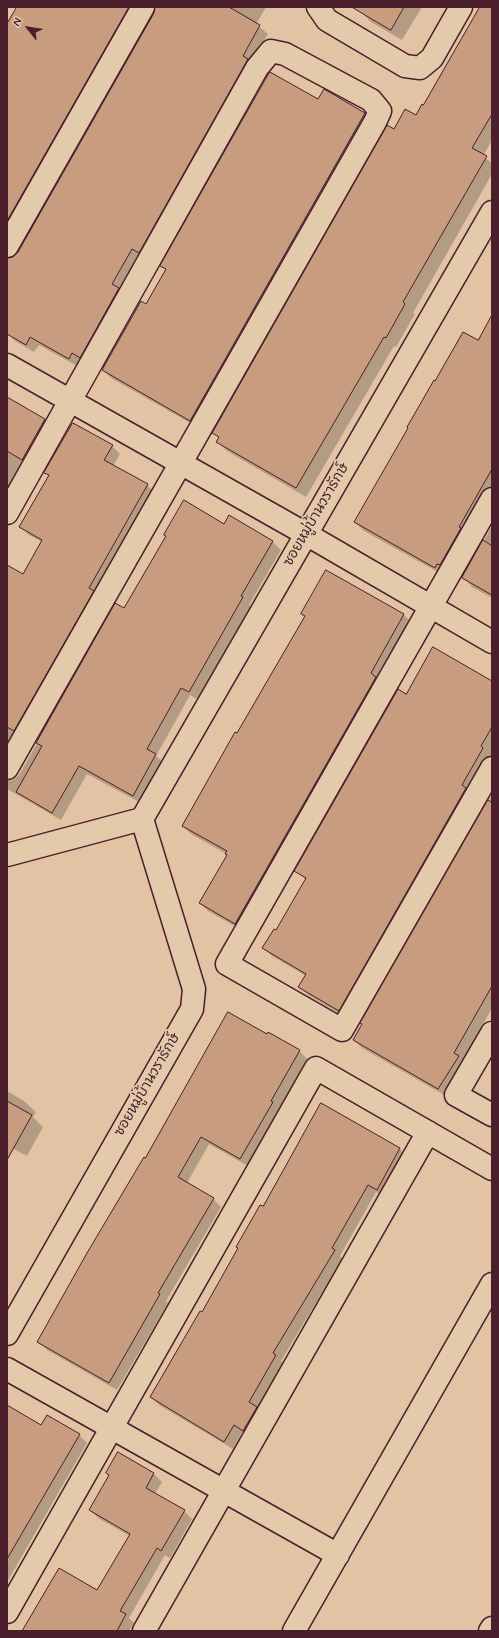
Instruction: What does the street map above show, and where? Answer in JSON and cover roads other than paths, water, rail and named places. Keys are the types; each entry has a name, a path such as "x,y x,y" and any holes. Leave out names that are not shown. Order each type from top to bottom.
{"street":[{"path":"7,246 143,7"},
{"path":"318,7 327,20 405,66 420,68 432,58 461,7"},
{"path":"7,513 257,68 271,51 285,54 371,100 380,111 375,122 7,768"},
{"name":"ซอยหมู่บ้านวรารักษ์","path":"7,1334 192,1009 194,989 142,819 492,212"},
{"path":"7,365 306,534 492,642"},
{"path":"492,499 227,964 342,1030 492,768"},
{"path":"7,855 142,819"},
{"path":"492,1033 456,1095 492,1115"},
{"path":"7,1612 316,1068 492,1169"},
{"path":"144,1631 428,1132"},
{"path":"294,1631 492,1284"},
{"path":"7,1369 338,1555"}]}
